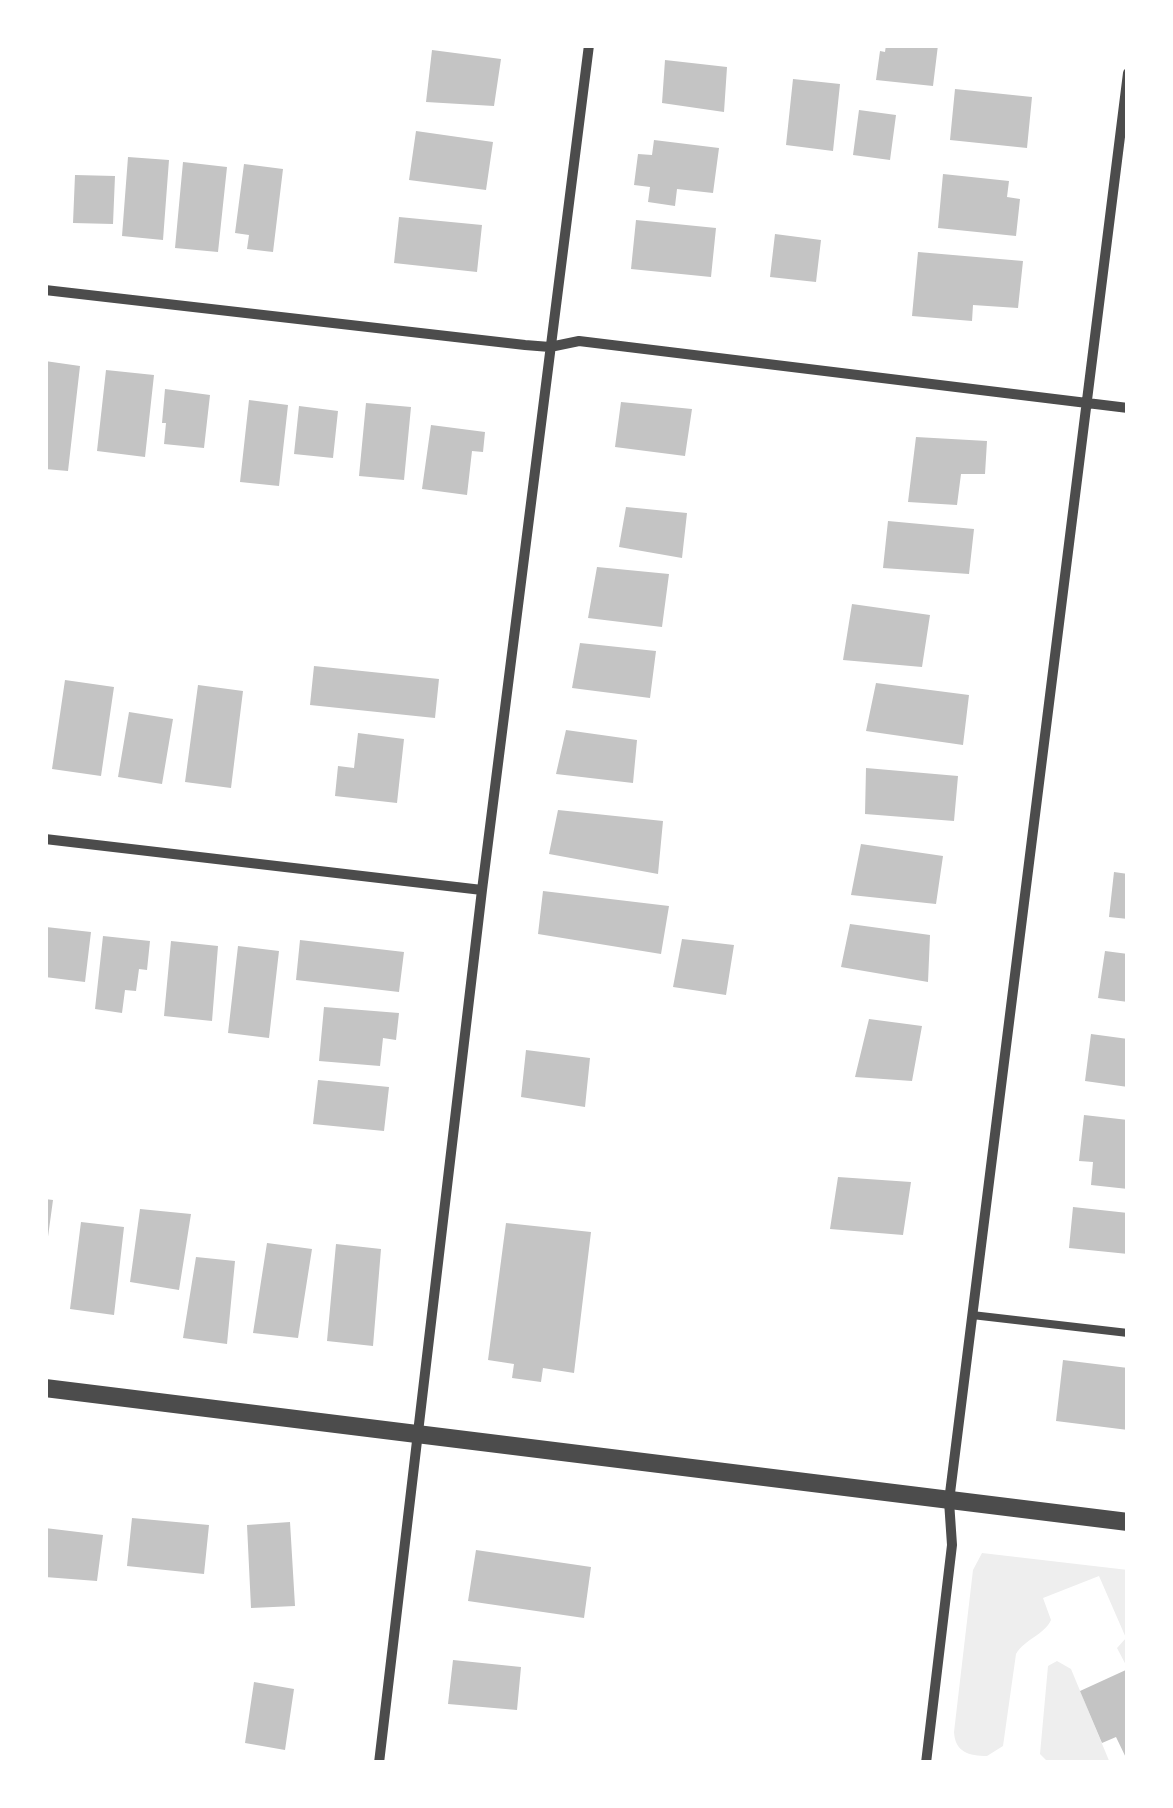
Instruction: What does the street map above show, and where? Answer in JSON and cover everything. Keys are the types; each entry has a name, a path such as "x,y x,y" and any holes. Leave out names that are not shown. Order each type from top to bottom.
{"street":[{"path":"378,1763 482,890 589,45"},
{"path":"926,1763 952,1545 949,1501 1128,73"},
{"path":"45,290 550,346 579,341 1128,408"},
{"path":"45,838 482,890"},
{"path":"45,1388 1128,1522"}],"lane":[{"path":"972,1315 1128,1334"}],"shaded area":[{"path":"982,1553 1128,1570 1128,1669 1117,1648 1126,1638 1099,1576 1043,1598 1051,1620 1016,1654 1003,1746 987,1756 964,1752 954,1732 973,1570"},
{"path":"1057,1661 1071,1669 1110,1763 1049,1763 1040,1754 1048,1666"}],"building":[{"path":"886,45 938,45 933,86 876,80 880,51 885,52"},
{"path":"432,50 501,59 494,106 426,102"},
{"path":"665,60 727,67 724,112 662,103"},
{"path":"793,79 840,84 833,151 786,145"},
{"path":"955,89 1032,97 1027,148 950,140"},
{"path":"859,110 896,115 890,160 853,155"},
{"path":"416,131 493,142 486,190 409,180"},
{"path":"654,140 719,148 713,193 677,189 675,206 648,202 650,187 634,185 638,154 652,155"},
{"path":"128,157 169,160 163,240 122,236"},
{"path":"183,162 227,167 218,252 175,248"},
{"path":"244,164 283,169 273,252 247,249 249,235 235,233"},
{"path":"943,174 1009,181 1007,197 1020,199 1016,236 938,228"},
{"path":"75,175 115,176 113,224 73,223"},
{"path":"399,217 482,225 477,272 394,263"},
{"path":"636,220 716,228 711,277 631,269"},
{"path":"775,234 821,240 816,282 770,277"},
{"path":"918,252 1023,261 1018,308 973,305 972,321 912,316"},
{"path":"45,361 80,366 68,471 45,469"},
{"path":"106,370 154,375 145,457 97,451"},
{"path":"165,389 210,395 204,448 164,444"},
{"path":"249,400 288,405 279,486 240,482"},
{"path":"621,402 692,409 685,456 615,447"},
{"path":"366,403 411,407 404,480 359,476"},
{"path":"299,406 338,411 333,458 294,454"},
{"path":"431,425 485,432 483,452 472,451 467,495 422,489"},
{"path":"916,437 987,441 985,474 961,474 957,505 908,502"},
{"path":"626,507 687,513 682,558 619,547"},
{"path":"888,521 974,529 969,574 883,568"},
{"path":"597,567 669,574 662,627 588,618"},
{"path":"852,604 930,615 922,667 843,660"},
{"path":"580,643 656,651 650,698 572,688"},
{"path":"314,666 439,679 435,718 310,705"},
{"path":"65,680 114,687 101,776 52,769"},
{"path":"876,683 969,695 963,745 866,731"},
{"path":"198,685 243,691 231,788 185,782"},
{"path":"129,712 173,719 162,784 118,777"},
{"path":"566,730 637,740 633,783 556,774"},
{"path":"358,733 404,739 397,803 335,796 338,766 354,768"},
{"path":"866,768 958,776 954,821 865,814"},
{"path":"558,810 663,821 658,874 549,854"},
{"path":"861,844 943,856 936,904 851,895"},
{"path":"1114,872 1128,874 1128,919 1109,917"},
{"path":"543,891 669,906 661,954 538,934"},
{"path":"850,924 930,935 928,982 841,967"},
{"path":"46,927 91,932 85,982 45,977"},
{"path":"103,936 150,941 147,970 139,969 136,991 125,990 122,1013 95,1009"},
{"path":"682,939 734,945 726,995 673,987"},
{"path":"300,940 404,952 399,992 296,980"},
{"path":"171,941 218,946 212,1021 164,1016"},
{"path":"238,946 279,951 269,1038 228,1033"},
{"path":"1105,951 1128,954 1128,1002 1098,998"},
{"path":"324,1007 399,1013 396,1040 383,1038 380,1066 319,1061"},
{"path":"869,1019 922,1026 912,1081 855,1077"},
{"path":"1091,1034 1128,1039 1128,1087 1085,1081"},
{"path":"526,1050 590,1058 585,1107 521,1097"},
{"path":"318,1080 389,1087 384,1131 313,1124"},
{"path":"1084,1115 1128,1120 1128,1189 1091,1185 1093,1162 1079,1161"},
{"path":"838,1177 911,1182 903,1235 830,1229"},
{"path":"45,1199 53,1200 47,1244 45,1244"},
{"path":"1073,1207 1128,1213 1128,1254 1069,1248"},
{"path":"140,1209 191,1214 179,1290 130,1282"},
{"path":"81,1222 124,1227 114,1315 70,1309"},
{"path":"506,1223 591,1232 574,1373 543,1368 541,1382 512,1378 514,1364 488,1360"},
{"path":"267,1243 312,1249 298,1338 253,1333"},
{"path":"336,1244 381,1249 373,1346 327,1341"},
{"path":"196,1257 235,1261 227,1344 183,1338"},
{"path":"1063,1360 1128,1368 1128,1430 1056,1421"},
{"path":"132,1518 209,1525 204,1574 127,1566"},
{"path":"290,1522 295,1606 251,1608 247,1525"},
{"path":"45,1528 103,1535 97,1581 45,1577"},
{"path":"476,1550 591,1567 584,1618 468,1601"},
{"path":"453,1660 521,1667 517,1710 448,1704"},
{"path":"1128,1669 1128,1762 1116,1737 1102,1743 1080,1691"},
{"path":"254,1682 294,1689 285,1750 245,1743"}]}
